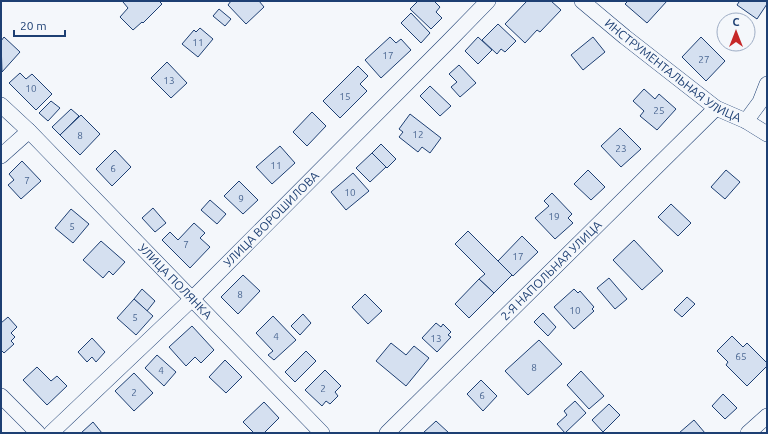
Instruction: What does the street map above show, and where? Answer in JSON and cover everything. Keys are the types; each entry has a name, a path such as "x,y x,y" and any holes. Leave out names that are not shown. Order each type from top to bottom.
{"street":[{"name":"УЛИЦА ВОРОШИЛОВА","path":"50,433 192,299 488,1"},
{"name":"ИНСТРУМЕНТАЛЬНАЯ УЛИЦА","path":"582,1 625,37 716,108 746,121 767,134"},
{"path":"746,121 760,102 767,84"},
{"name":"УЛИЦА ПОЛЯНКА","path":"1,105 29,131 322,433"},
{"name":"2-Я НАПОЛЬНАЯ УЛИЦА","path":"387,433 716,108"},
{"path":"1,156 29,131"},
{"path":"1,396 38,433"},
{"path":"748,433 767,416"}],"building":[{"path":"159,1 162,4 143,23 142,22 133,30 120,17 128,8 123,2"},
{"path":"231,1 259,1 264,7 246,24 228,5"},
{"path":"418,1 434,1 440,7 436,12 442,18 431,29 410,9"},
{"path":"527,1 551,1 561,10 540,32 537,30 525,43 505,24"},
{"path":"628,1 667,1 647,23 625,4"},
{"path":"738,1 767,1 767,4 757,19 756,12 747,12 737,5 739,2"},
{"path":"219,9 231,19 225,26 213,16"},
{"path":"411,13 430,33 421,43 401,23"},
{"path":"498,24 516,41 505,52 501,49 497,54 482,40"},
{"path":"200,28 213,39 198,57 182,44 194,30 196,32"},
{"path":"4,37 20,52 2,72 1,41"},
{"path":"390,37 396,43 401,39 411,50 381,78 365,60"},
{"path":"478,37 492,50 478,64 465,51"},
{"path":"593,37 605,52 583,70 571,55"},
{"path":"701,37 725,61 706,81 682,57"},
{"path":"167,62 187,83 171,98 151,78"},
{"path":"459,65 476,83 460,97 451,87 457,82 449,74"},
{"path":"358,66 368,76 360,84 367,91 340,118 323,101"},
{"path":"20,73 26,79 32,74 52,94 36,110 9,83"},
{"path":"430,86 451,106 440,116 420,96"},
{"path":"644,89 655,99 659,94 676,109 657,130 640,116 644,111 633,101"},
{"path":"51,101 60,108 48,121 39,113"},
{"path":"71,109 79,116 60,135 52,127"},
{"path":"312,112 326,126 307,146 293,132"},
{"path":"410,114 441,138 430,153 422,147 418,152 399,137 403,132 399,129"},
{"path":"81,115 100,134 80,155 60,135"},
{"path":"620,128 641,149 621,167 601,146"},
{"path":"381,144 396,159 387,168 372,153"},
{"path":"280,146 295,163 272,184 256,167"},
{"path":"115,150 131,167 112,186 96,169"},
{"path":"372,153 386,167 370,182 356,168"},
{"path":"22,161 41,181 21,199 8,185 14,180 9,174"},
{"path":"588,170 605,187 591,200 574,184"},
{"path":"726,170 740,182 725,199 711,187"},
{"path":"353,173 369,191 346,210 331,192"},
{"path":"239,181 258,200 243,214 224,196"},
{"path":"552,193 572,214 568,218 573,223 555,239 535,218 549,206 544,201"},
{"path":"210,200 226,214 217,224 201,210"},
{"path":"671,204 691,223 678,236 658,217"},
{"path":"153,208 166,223 155,232 142,218"},
{"path":"71,209 89,224 73,243 55,228"},
{"path":"194,223 205,233 200,238 210,247 190,268 162,240 170,232 178,240"},
{"path":"468,231 512,275 494,293 479,279 485,274 455,244"},
{"path":"522,236 538,252 513,276 498,261"},
{"path":"634,240 663,271 642,290 613,260"},
{"path":"101,241 125,262 113,275 109,271 103,278 83,260"},
{"path":"243,275 260,291 238,314 221,297"},
{"path":"609,278 627,299 615,309 597,288"},
{"path":"479,279 494,293 469,318 455,304"},
{"path":"142,289 155,301 147,311 134,299"},
{"path":"574,289 578,293 580,291 594,307 592,309 594,311 574,329 554,307"},
{"path":"365,294 382,311 368,324 352,307"},
{"path":"687,297 695,304 682,317 674,310"},
{"path":"134,299 153,316 136,335 117,318"},
{"path":"543,313 556,327 548,336 534,322"},
{"path":"303,314 311,323 300,335 291,326"},
{"path":"273,316 296,340 274,360 268,355 273,351 256,333"},
{"path":"8,317 17,327 11,333 15,337 11,341 14,344 4,353 1,350 1,323"},
{"path":"436,323 441,327 443,324 451,332 448,335 451,337 437,352 422,338"},
{"path":"192,326 214,350 201,363 195,357 186,366 169,347"},
{"path":"732,336 743,347 747,343 767,363 767,366 747,386 726,365 728,362 717,351"},
{"path":"92,338 105,352 96,362 92,357 87,362 78,352"},
{"path":"539,340 562,364 528,395 505,371"},
{"path":"391,343 406,355 414,346 429,358 406,386 376,361"},
{"path":"306,351 316,361 295,382 285,372"},
{"path":"157,355 176,372 164,386 145,368"},
{"path":"225,360 242,377 226,393 209,377"},
{"path":"37,367 51,381 57,376 67,386 47,405 23,380"},
{"path":"325,370 341,386 335,392 338,396 330,404 326,401 322,406 305,390"},
{"path":"581,371 604,396 589,409 567,385"},
{"path":"134,373 153,393 134,411 115,391"},
{"path":"481,380 497,396 483,411 467,394"},
{"path":"723,394 737,408 725,419 712,406"},
{"path":"575,401 586,413 565,433 557,424 567,415 564,411"},
{"path":"264,402 279,418 264,433 254,433 243,422"},
{"path":"609,404 620,415 603,432 592,420"},
{"path":"694,420 705,433 679,433"},
{"path":"436,421 449,433 423,433"},
{"path":"93,422 102,433 81,433"}]}
